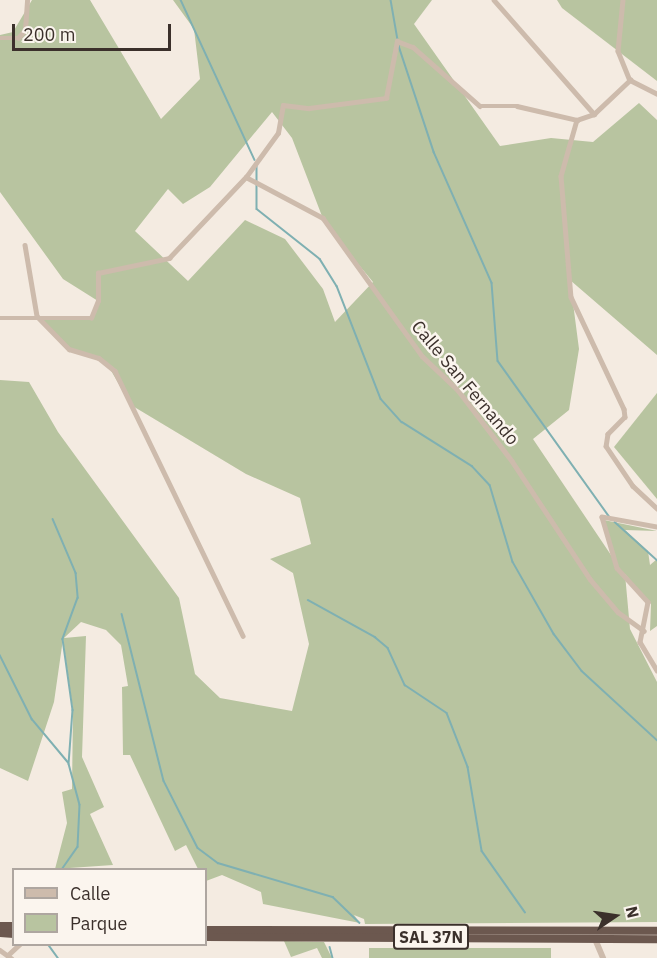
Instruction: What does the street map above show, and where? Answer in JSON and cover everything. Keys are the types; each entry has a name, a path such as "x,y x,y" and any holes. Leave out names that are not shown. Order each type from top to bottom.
{"highway":[{"name":"SAL 37N","path":"207,930 657,931"},
{"name":"SAL 37N","path":"207,937 657,939"}],"street":[{"path":"0,38 18,38 25,30 27,0"},
{"path":"494,0 594,114"},
{"path":"623,0 618,51 630,80 657,94"},
{"path":"0,318 37,316 91,318 98,301 98,273 169,258 246,177 278,133 283,105 309,108 386,98 393,48 400,40 477,106 517,106 577,120 594,114 630,80"},
{"path":"577,120 561,176 572,297 624,410 625,417 608,434 606,446 633,486 657,508"},
{"name":"Calle San Fernando","path":"246,177 323,218 422,356 458,390 512,462 590,579 618,612 644,631"},
{"path":"25,245 37,316 69,349 99,358 115,371 243,636"},
{"path":"657,527 602,517 617,568 648,602 641,646 657,670"},
{"path":"595,939 603,958"},
{"path":"0,950 9,957"}],"green space":[{"path":"32,0 90,0 161,119 200,79 194,29 173,0 432,0 414,24 500,146 551,138 593,142 639,103 657,120 657,355 570,280 579,349 569,410 533,439 615,561 604,520 657,531 625,530 648,551 650,565 657,559 657,626 650,631 651,604 625,574 630,629 657,682 657,922 365,924 364,919 354,915 360,923 263,904 261,892 222,875 207,881 207,868 198,868 186,845 175,851 130,755 123,755 122,687 128,686 121,645 106,630 81,622 64,638 86,636 82,757 104,807 90,814 113,865 55,868 67,823 62,792 72,789 73,710 63,639 54,702 28,781 0,768 0,380 29,382 58,432 179,598 195,674 220,698 292,711 309,644 293,573 270,559 311,544 300,498 246,474 131,405 106,362 69,349 37,316 91,318 98,301 63,279 0,192 0,35 13,32","holes":["272,112 292,138 325,224 373,282 335,322 323,289 285,239 245,220 188,281 135,231 168,189 183,204 210,187"]},
{"path":"557,0 657,0 657,81 562,8"},
{"path":"657,393 657,499 614,447"},
{"path":"284,941 324,942 332,958 322,958 317,948 291,957"},
{"path":"369,948 551,948 551,958 369,958"}],"waterway":[{"path":"181,0 255,160"},
{"path":"391,0 399,46 434,152 492,283 498,361 609,516"},
{"path":"257,164 257,209 320,259 337,286 381,399 402,422 472,466 490,485 513,562 554,634 582,671 657,740"},
{"path":"53,519 76,573 78,598 63,639 73,710 69,764 80,805 78,847 63,868"},
{"path":"615,522 657,560"},
{"path":"308,600 375,637 388,648 405,685 447,713 468,767 482,851 525,912"},
{"path":"122,614 164,781 198,848 218,863 333,897 360,923"},
{"path":"0,655 32,719 68,762"},
{"path":"49,946 58,958"},
{"path":"330,947 333,958"}]}
